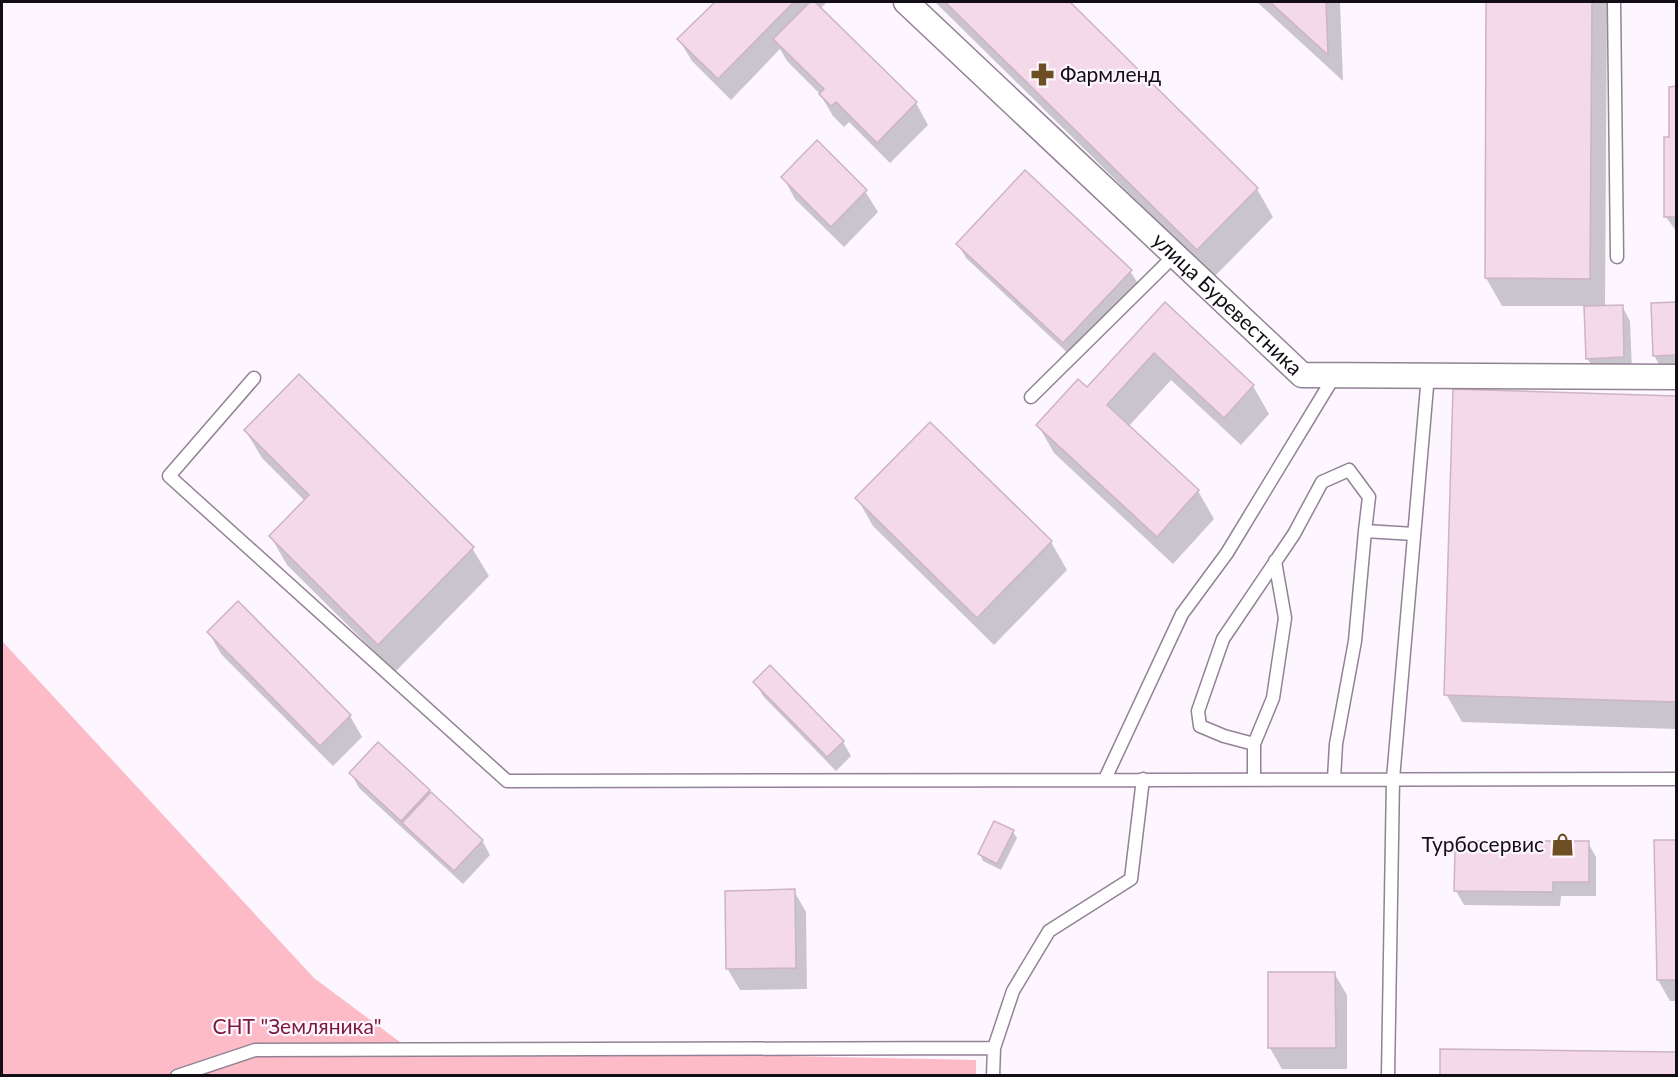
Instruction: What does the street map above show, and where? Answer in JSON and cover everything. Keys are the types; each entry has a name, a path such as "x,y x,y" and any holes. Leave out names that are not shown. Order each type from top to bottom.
{"street":[{"name":"улица Буревестника","path":"906,2 1302,375 1677,378"}],"lane":[{"path":"1614,2 1617,258"},
{"path":"1032,397 1175,255"},
{"path":"1105,779 1182,614 1227,553 1335,375"},
{"path":"1388,1076 1393,779 1428,375"},
{"path":"254,378 169,476 507,781 1677,779"},
{"path":"1254,744 1224,736 1200,726 1198,711 1223,639 1275,561 1322,482 1349,470 1369,497 1355,641 1336,744 1334,779"},
{"path":"1365,531 1414,534"},
{"path":"1254,779 1254,744 1273,698 1284,618 1275,561"},
{"path":"993,1076 994,1048 1012,991 1049,931 1131,879 1143,779"},
{"path":"177,1076 255,1050 994,1048"}],"green space":[{"name":"СНТ \"Земляника\"","path":"2,641 314,978 408,1048 976,1060 976,1075 2,1075"}],"building":[{"path":"715,2 794,2 718,79 677,39"},
{"path":"810,2 815,2 917,102 877,143 836,102 831,106 819,94 824,89 773,39"},
{"path":"945,2 1070,2 1258,188 1197,250"},
{"path":"1270,2 1326,2 1328,55"},
{"path":"1486,2 1592,2 1590,279 1485,278"},
{"path":"1676,86 1676,217 1664,217 1664,137 1669,137 1669,87"},
{"path":"817,140 867,190 831,227 781,177"},
{"path":"1025,170 1132,270 1063,343 956,244"},
{"path":"1165,302 1254,385 1224,418 1154,353 1107,405 1199,490 1157,537 1036,425 1078,379 1087,387"},
{"path":"1676,302 1676,355 1653,356 1651,303"},
{"path":"1623,305 1624,357 1586,359 1584,306"},
{"path":"299,374 474,547 378,645 269,536 309,495 244,430"},
{"path":"1453,389 1676,396 1676,702 1444,695"},
{"path":"930,422 1052,541 977,618 855,498"},
{"path":"238,601 351,715 320,746 207,632"},
{"path":"770,665 844,741 827,757 753,682"},
{"path":"378,742 430,790 401,821 349,773"},
{"path":"431,792 483,840 454,871 402,823"},
{"path":"994,821 1014,830 997,864 978,854"},
{"path":"1654,840 1676,840 1676,980 1657,980"},
{"path":"1470,841 1589,841 1589,882 1553,882 1553,892 1454,891 1455,850"},
{"path":"795,889 796,968 726,969 725,891"},
{"path":"1268,972 1335,972 1336,1048 1268,1048"},
{"path":"1440,1049 1676,1052 1676,1076 1440,1076"}],"place":[{"name":"Фармленд","path":"1042,75"},
{"name":"Турбосервис","path":"1562,845"}]}
